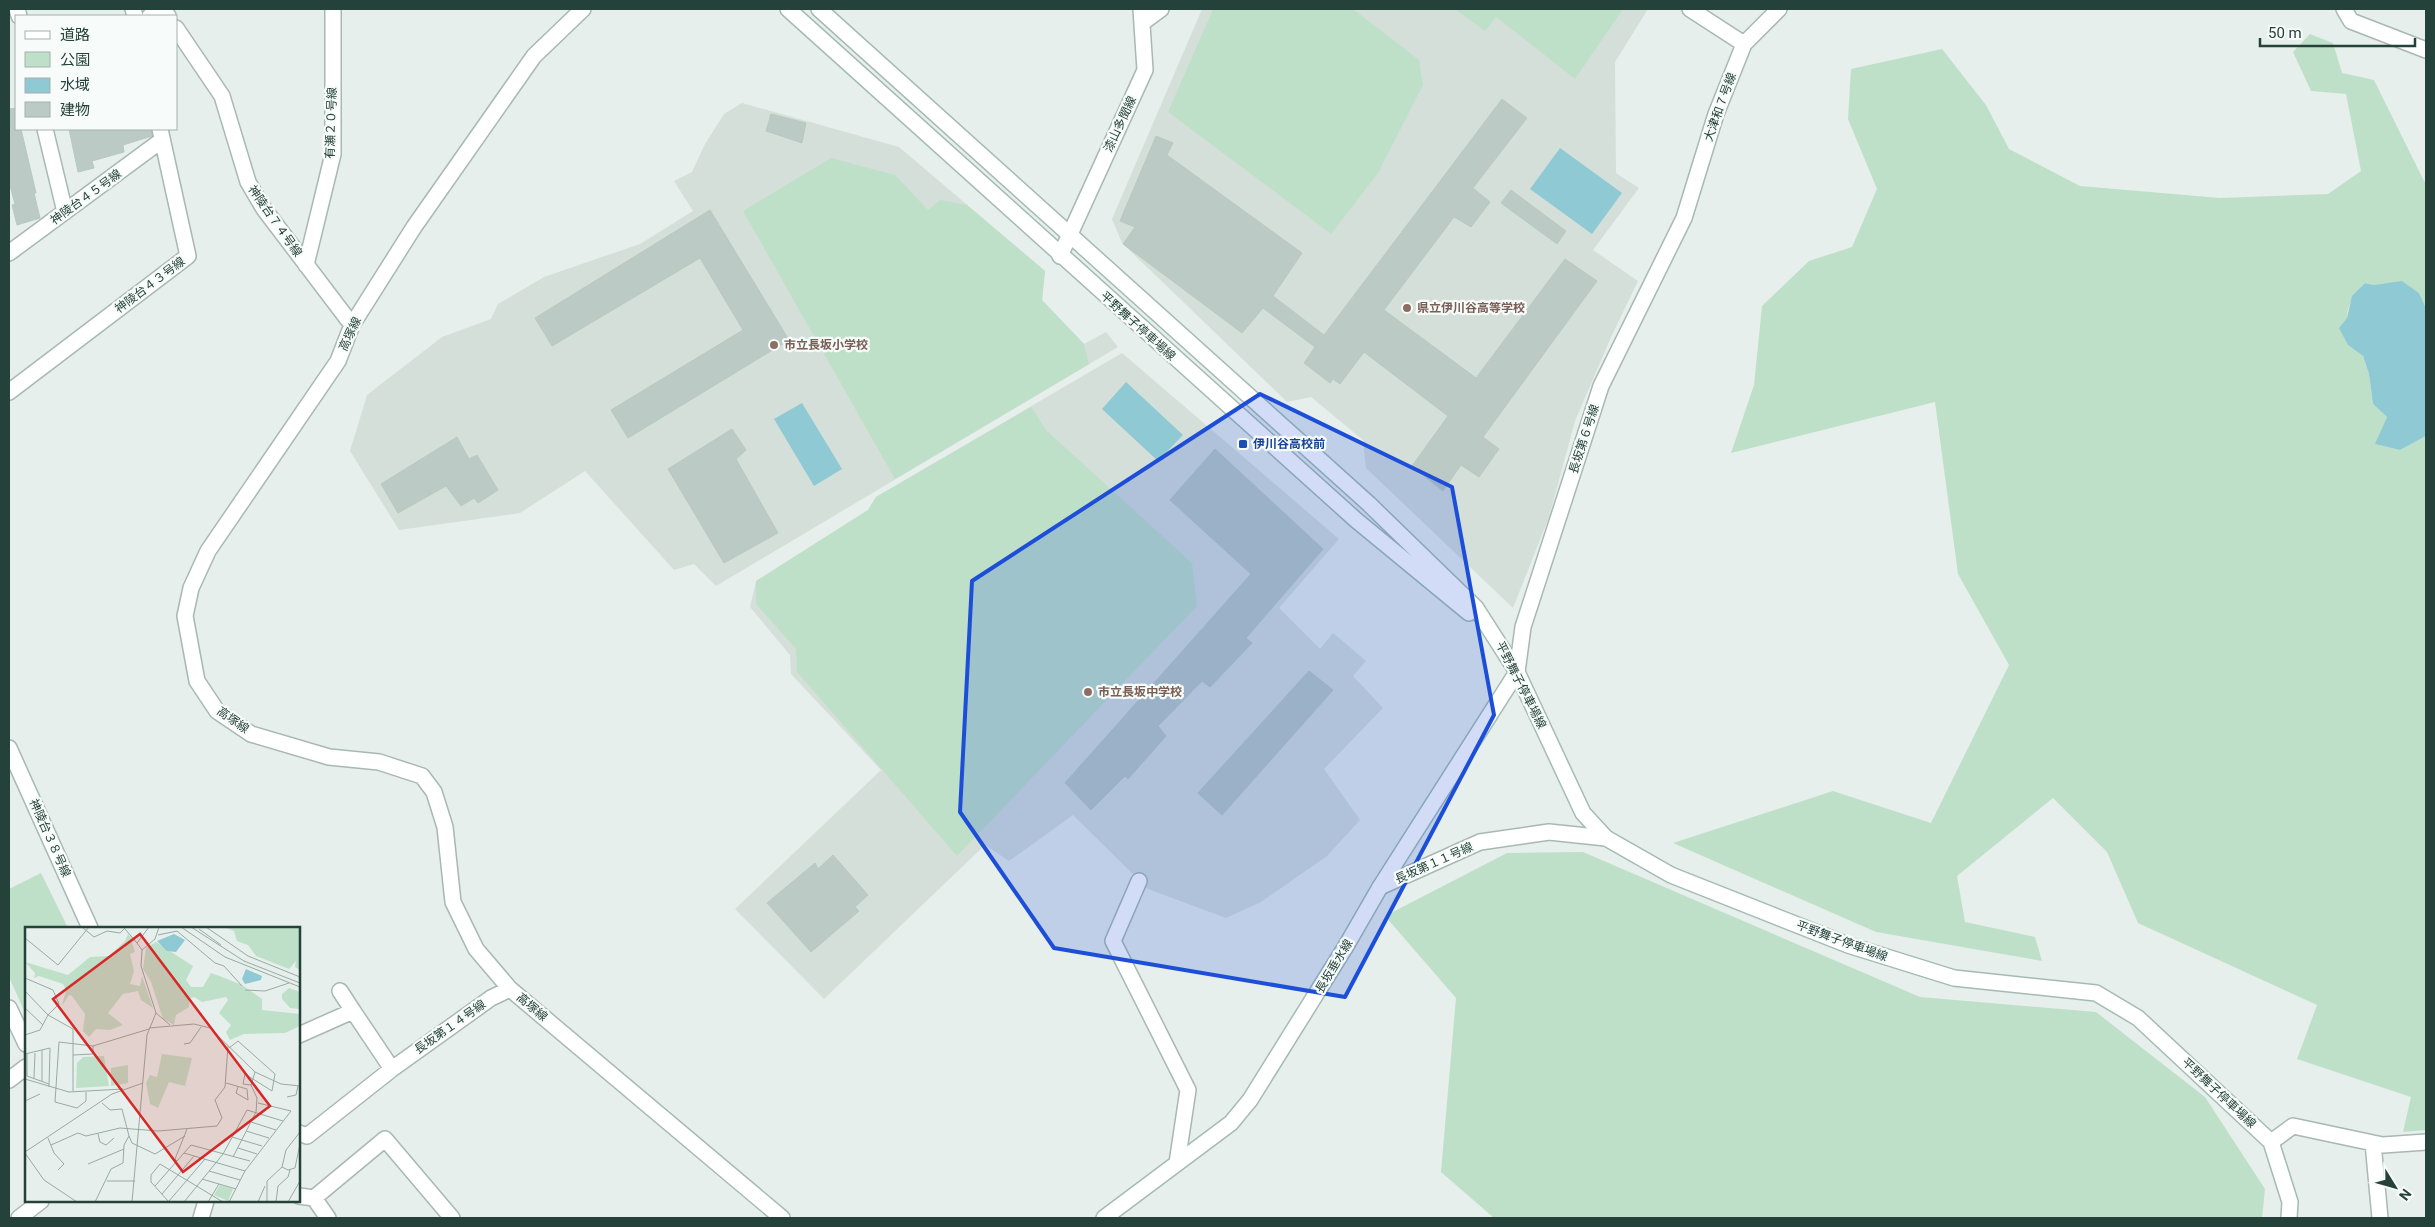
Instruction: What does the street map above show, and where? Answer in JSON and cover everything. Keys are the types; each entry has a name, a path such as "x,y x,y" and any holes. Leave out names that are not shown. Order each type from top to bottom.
{"street":[{"name":"有瀬２０号線","path":"306,265 333,154 333,9"},
{"name":"高塚線","path":"583,9 534,56 414,227 352,325 338,361 208,552 191,588 185,616 197,681 217,711 251,734 329,757 379,762 422,776 434,792 445,827 453,902 476,949 510,989 782,1218"},
{"name":"平野舞子停車場線","path":"788,9 1060,256 1356,520 1495,635"},
{"name":"平野舞子停車場線","path":"819,9 1369,504 1476,608 1517,672 1583,813 1606,838 1671,875 1848,945 1954,978 2096,993 2138,1018 2271,1142 2290,1202 2289,1218"},
{"path":"1142,16 1161,9"},
{"path":"1690,9 1744,44"},
{"name":"大津和７号線","path":"1684,218 1716,114 1744,44 1778,9"},
{"path":"2344,9 2350,21 2426,50"},
{"path":"154,15 165,12 167,15"},
{"name":"漆山多聞線","path":"1060,256 1145,70 1142,16"},
{"name":"神陵台７４号線","path":"178,31 222,96 248,182 264,209 352,325"},
{"path":"45,130 65,212"},
{"name":"神陵台４５号線","path":"9,253 65,212 161,135"},
{"name":"神陵台４３号線","path":"9,392 188,256 161,135"},
{"name":"長坂第６号線","path":"1517,672 1522,627 1601,386 1684,218"},
{"name":"長坂垂水線","path":"1104,1218 1231,1123 1250,1100 1342,954 1380,887 1517,672"},
{"name":"神陵台３８号線","path":"9,748 90,927"},
{"name":"長坂第１１号線","path":"1380,887 1480,842 1549,832 1606,838"},
{"path":"1140,881 1113,941 1188,1090 1177,1163"},
{"name":"長坂第１４号線","path":"300,1133 307,1136 392,1069 492,998 510,989"},
{"path":"340,992 392,1069"},
{"path":"9,1008 25,1042"},
{"path":"300,1035 353,1012"},
{"path":"9,1080 25,1069"},
{"path":"2271,1142 2293,1126 2383,1145 2426,1142"},
{"path":"328,1218 306,1197 385,1139 452,1218"},
{"path":"2373,1143 2380,1218"},
{"path":"19,1218 40,1202"},
{"path":"201,1218 206,1202"}],"highlighted area":[{"path":"1260,394 1452,487 1494,715 1345,997 1054,948 960,812 972,581"}],"shaded area":[{"name":"県立伊川谷高等学校","path":"1202,9 1648,9 1615,62 1616,173 1639,188 1593,250 1638,281 1612,335 1575,421 1549,517 1513,608 1366,468 1363,440 1311,397 1287,402 1122,243 1112,219"},
{"name":"市立長坂小学校","path":"742,103 899,147 1045,271 1042,300 1084,344 1106,332 1118,347 716,586 694,564 674,570 585,471 520,513 399,530 350,451 367,395 442,337 491,319 498,304 544,277 640,244 693,211 674,181 692,172 705,144 724,114"},
{"name":"市立長坂中学校","path":"1122,353 1339,539 1279,608 1320,649 1333,633 1366,661 1353,676 1383,708 1324,769 1360,820 1327,856 1261,902 1226,918 1148,889 1073,815 1009,861 985,845 824,999 735,909 881,770 791,674 790,655 750,607 756,581 868,510 876,497"}],"green space":[{"path":"1213,9 1353,9 1419,60 1423,85 1378,173 1331,234 1168,112"},
{"path":"1455,9 1623,9 1575,79 1496,17 1485,31"},
{"path":"2310,34 2333,43 2342,73 2374,80 2426,182 2426,308 2419,293 2402,282 2374,285 2365,283 2350,304 2347,326 2348,345 2363,356 2369,374 2373,404 2387,417 2376,444 2400,450 2426,436 2426,1130 2403,1132 2411,1097 2297,1059 2317,1005 2138,923 2107,852 2053,798 1957,876 1965,922 2035,937 2042,961 1876,932 1673,843 1833,791 1931,823 2009,665 1958,574 1935,402 1731,453 1754,385 1762,306 1809,261 1852,247 1877,189 1848,119 1851,69 1942,49 1986,105 2009,149 2080,186 2220,198 2328,194 2361,171 2346,94 2311,91 2293,52"},
{"path":"831,158 895,175 928,210 940,200 967,205 1045,271 1042,300 1084,344 1089,364 895,479 743,211"},
{"path":"1031,407 1046,430 1192,563 1197,606 957,856 797,672 796,649 756,604 756,581 868,510 876,497"},
{"path":"1583,852 1920,997 2096,1012 2205,1097 2265,1189 2262,1218 1494,1218 1441,1172 1456,998 1385,916 1507,853"},
{"path":"41,873 68,927 25,927 25,1013 9,977 9,889"}],"water":[{"path":"1560,148 1622,193 1592,234 1530,189"},
{"path":"2402,281 2419,293 2426,308 2426,436 2400,450 2375,444 2387,417 2373,404 2369,374 2363,356 2348,345 2339,328 2347,318 2352,296 2365,283 2374,285"},
{"path":"1126,382 1183,435 1158,461 1102,409"},
{"path":"802,403 842,469 814,486 774,419"}],"building":[{"path":"1502,99 1527,118 1473,188 1490,202 1471,227 1454,217 1384,310 1476,378 1565,259 1597,281 1483,437 1499,449 1479,477 1461,465 1443,491 1412,466 1448,416 1364,352 1340,384 1333,379 1330,383 1304,363 1315,347 1263,308 1242,333 1123,244 1135,227 1120,221 1156,136 1173,143 1167,155 1302,253 1273,296 1324,335"},
{"path":"15,108 15,130 21,130 40,218 17,225 12,205 15,204 9,182 9,109"},
{"path":"771,114 806,123 802,143 766,131"},
{"path":"69,130 151,130 152,136 123,145 124,152 92,161 94,168 78,172"},
{"path":"1511,190 1566,231 1557,244 1501,203"},
{"path":"710,210 789,340 628,438 611,410 743,330 700,258 552,346 535,318"},
{"path":"732,429 746,450 736,459 778,533 724,563 668,469"},
{"path":"457,437 469,459 477,455 498,490 478,503 474,498 461,506 446,486 398,513 381,484"},
{"path":"1215,449 1323,549 1246,638 1252,643 1210,687 1202,681 1158,726 1166,736 1128,779 1125,776 1091,810 1065,783 1251,574 1170,500"},
{"path":"1309,671 1333,690 1222,815 1198,793"},
{"path":"833,855 868,895 855,907 859,911 811,952 767,903 815,863 818,869"}],"place":[{"name":"県立伊川谷高等学校","path":"1407,308"},
{"name":"市立長坂小学校","path":"774,345"},
{"name":"伊川谷高校前","path":"1243,444"},
{"name":"市立長坂中学校","path":"1088,692"}]}
